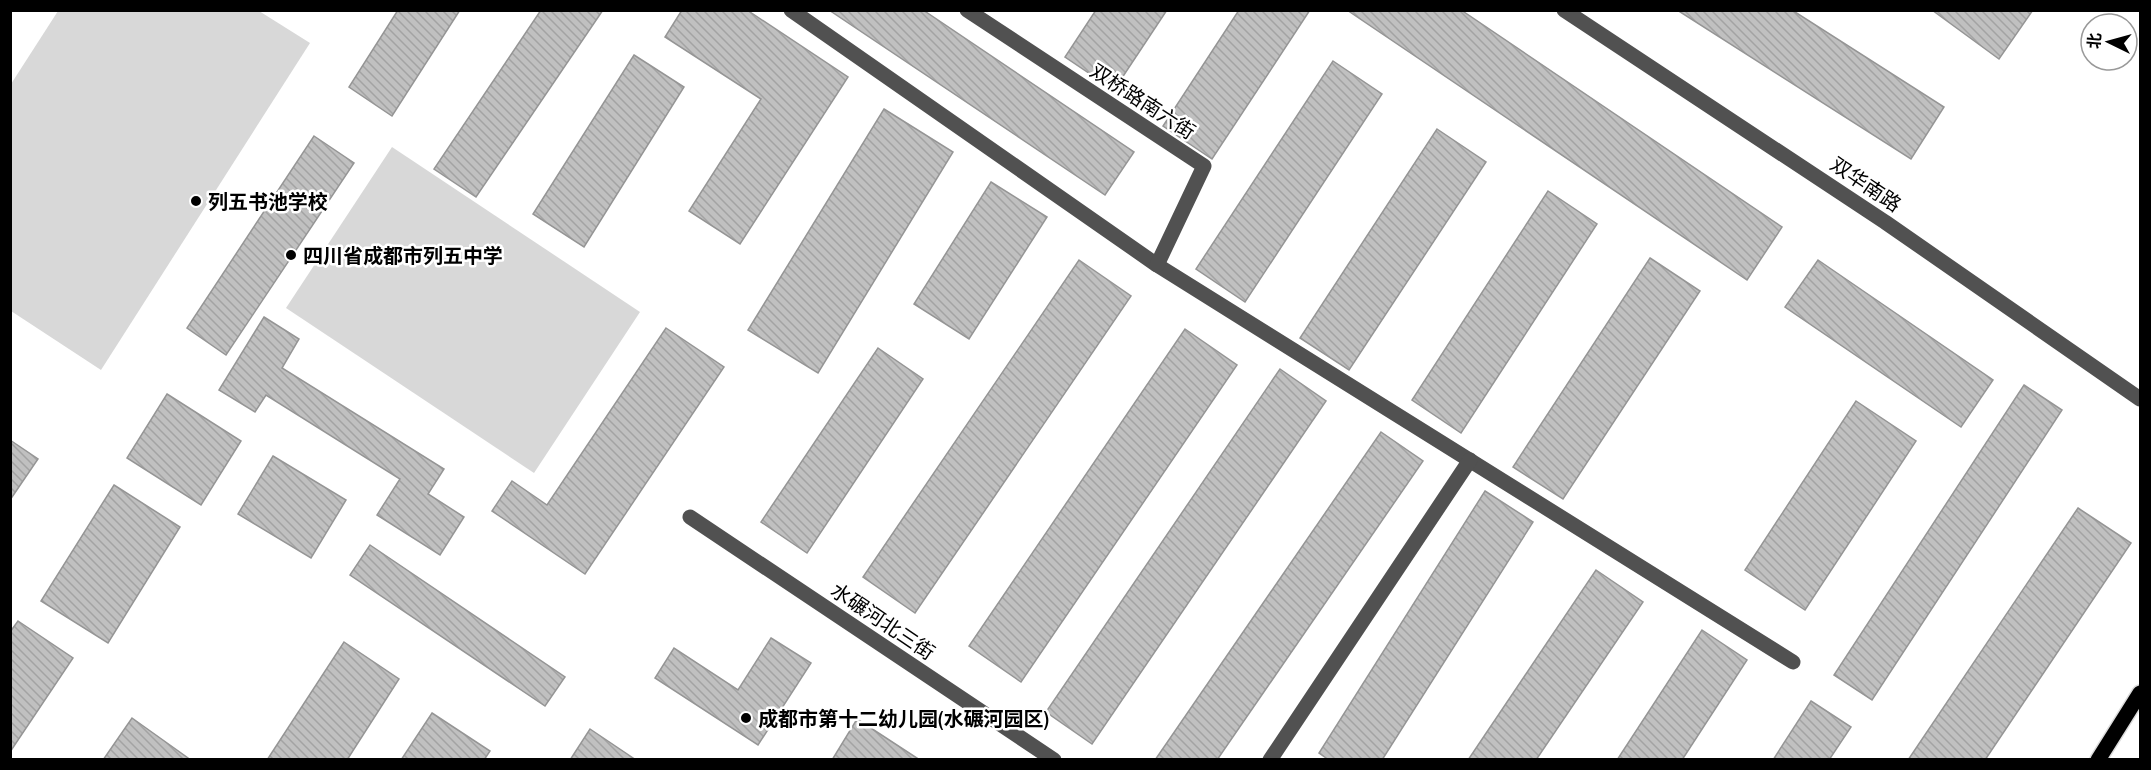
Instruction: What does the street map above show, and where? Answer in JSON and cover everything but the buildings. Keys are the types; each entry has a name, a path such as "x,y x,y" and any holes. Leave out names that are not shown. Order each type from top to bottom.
{"main road":[{"path":"2098,759 2140,693"}],"street":[{"path":"791,10 1157,265 1793,662"},
{"name":"双桥路南六街","path":"967,10 1204,166 1157,265"},
{"name":"双华南路","path":"1564,10 1885,222 2140,399"},
{"path":"1277,757 1470,460"},
{"name":"水碾河北三街","path":"690,517 1054,759"}],"shaded area":[{"path":"58,11 259,11 310,43 101,370 11,311 11,84"},
{"path":"392,147 640,312 534,473 286,308"}],"place":[{"name":"列五书池学校","path":"196,201"},
{"name":"四川省成都市列五中学","path":"291,255"},
{"name":"成都市第十二幼儿园(水碾河园区)","path":"746,718"}]}
